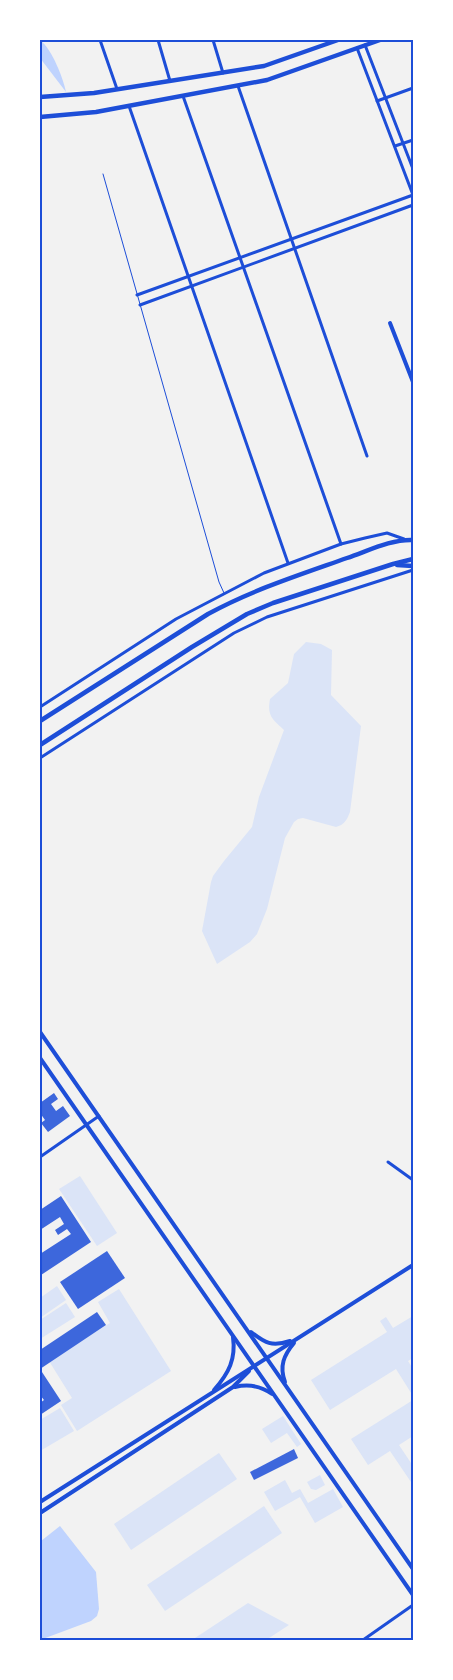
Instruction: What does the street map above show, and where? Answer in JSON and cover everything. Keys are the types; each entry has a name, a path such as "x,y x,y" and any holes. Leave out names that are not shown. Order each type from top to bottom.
{"main road":[{"path":"40,97 117,90 264,66 338,40"},
{"path":"40,117 96,112 267,80 380,40"},
{"path":"40,722 201,618 236,599 264,587 383,545 413,540"},
{"path":"40,744 247,614 273,603 413,559"},
{"path":"393,564 413,568"}],"street":[{"path":"100,40 117,90"},
{"path":"158,40 170,81"},
{"path":"213,40 223,73"},
{"path":"365,45 413,170"},
{"path":"137,295 413,195 357,48"},
{"path":"238,86 367,456"},
{"path":"377,101 413,88"},
{"path":"183,96 341,544"},
{"path":"128,106 288,563"},
{"path":"395,146 413,140"},
{"path":"140,305 413,205"},
{"path":"390,323 413,382"},
{"path":"40,707 176,619 264,573 341,544 387,533 404,540"},
{"path":"40,758 234,633 268,617 413,568"},
{"path":"40,1032 413,1569"},
{"path":"40,1058 413,1595"},
{"path":"40,1157 99,1116"},
{"path":"388,1162 413,1180"},
{"path":"40,1502 413,1265"},
{"path":"247,1329 263,1342 273,1344 297,1339"},
{"path":"211,1393 229,1370 233,1360 232,1335"},
{"path":"289,1390 282,1374 283,1358 297,1339"},
{"path":"40,1513 233,1387 254,1366"},
{"path":"233,1387 255,1386 267,1390 275,1396"},
{"path":"72,1482 77,1489"},
{"path":"363,1640 413,1605"}],"lane":[{"path":"103,174 219,582 224,593"}],"shaded area":[{"path":"306,642 321,644 332,650 331,695 361,726 350,812 345,822 336,827 303,818 294,822 285,838 267,909 257,934 250,942 217,964 202,931 211,882 224,861 252,827 259,797 284,730 271,717 269,709 270,699 288,683 294,654"},
{"path":"80,1176 117,1233 97,1246 59,1189"},
{"path":"57,1286 66,1300 40,1318 40,1298"},
{"path":"119,1289 171,1371 77,1431 61,1405 72,1398 49,1361 110,1323 98,1302"},
{"path":"66,1303 75,1317 40,1339 40,1320"},
{"path":"413,1316 413,1358 408,1361 413,1369 413,1396 396,1369 330,1410 311,1380 387,1332 380,1321 386,1317 393,1328"},
{"path":"413,1400 413,1436 399,1445 413,1466 413,1485 390,1451 368,1465 351,1439"},
{"path":"60,1408 74,1431 40,1451 40,1420"},
{"path":"283,1416 301,1444 297,1447 287,1433 271,1443 262,1429"},
{"path":"219,1453 237,1479 131,1550 114,1524"},
{"path":"320,1475 325,1485 316,1490 311,1489 307,1482"},
{"path":"285,1480 292,1493 300,1489 308,1503 333,1489 343,1507 315,1523 300,1497 275,1511 264,1492"},
{"path":"264,1506 282,1533 165,1611 147,1585"},
{"path":"248,1603 289,1625 266,1640 192,1640"}],"water":[{"path":"40,40 53,57 66,92 40,58"},
{"path":"60,1526 96,1572 99,1609 97,1616 91,1621 40,1640 41,1541"}],"building":[{"path":"54,1093 58,1099 51,1104 56,1111 63,1106 70,1116 48,1132 41,1123 45,1120 40,1113 40,1103"},
{"path":"61,1196 91,1242 41,1275 40,1254 71,1234 67,1229 58,1235 55,1230 64,1224 60,1217 40,1230 40,1210"},
{"path":"107,1251 125,1278 78,1309 60,1282"},
{"path":"97,1312 106,1325 40,1369 40,1350"},
{"path":"40,1369 61,1401 40,1415 40,1403 44,1400 40,1395"},
{"path":"294,1449 298,1458 254,1480 250,1472"}]}
